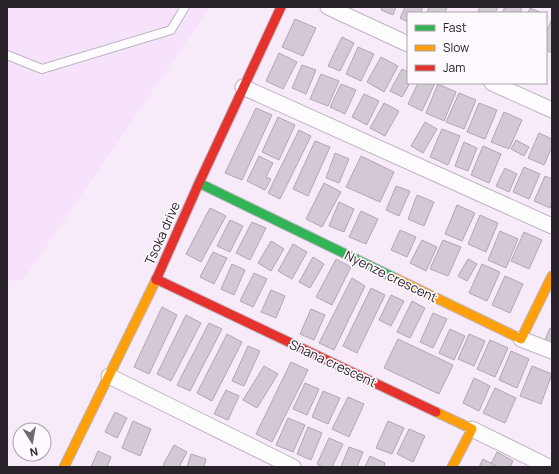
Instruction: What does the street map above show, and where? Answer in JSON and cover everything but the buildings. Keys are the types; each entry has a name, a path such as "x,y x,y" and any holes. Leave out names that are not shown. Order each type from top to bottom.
{"street":[{"name":"Tsoka drive","path":"64,467 156,279 281,7"},
{"path":"328,7 407,44"},
{"path":"494,84 552,110"},
{"path":"244,87 552,226"},
{"name":"Nyenze crescent","path":"199,183 521,339"},
{"path":"552,276 521,339 552,351"},
{"name":"Shana crescent","path":"156,279 472,429"},
{"path":"108,376 293,467"},
{"path":"452,467 472,429 548,464"}],"lane":[{"path":"7,55 42,69 171,30 185,7"}],"shaded area":[{"path":"7,7 210,7 23,280 7,281"}],"traffic: fast":[{"path":"199,183 395,278"}],"traffic: slow":[{"path":"395,278 521,339 552,276"},
{"path":"64,467 156,280"},
{"path":"436,412 472,429 452,467"}],"traffic: jam":[{"path":"156,280 199,183 281,7"},
{"path":"156,279 436,412"}]}
